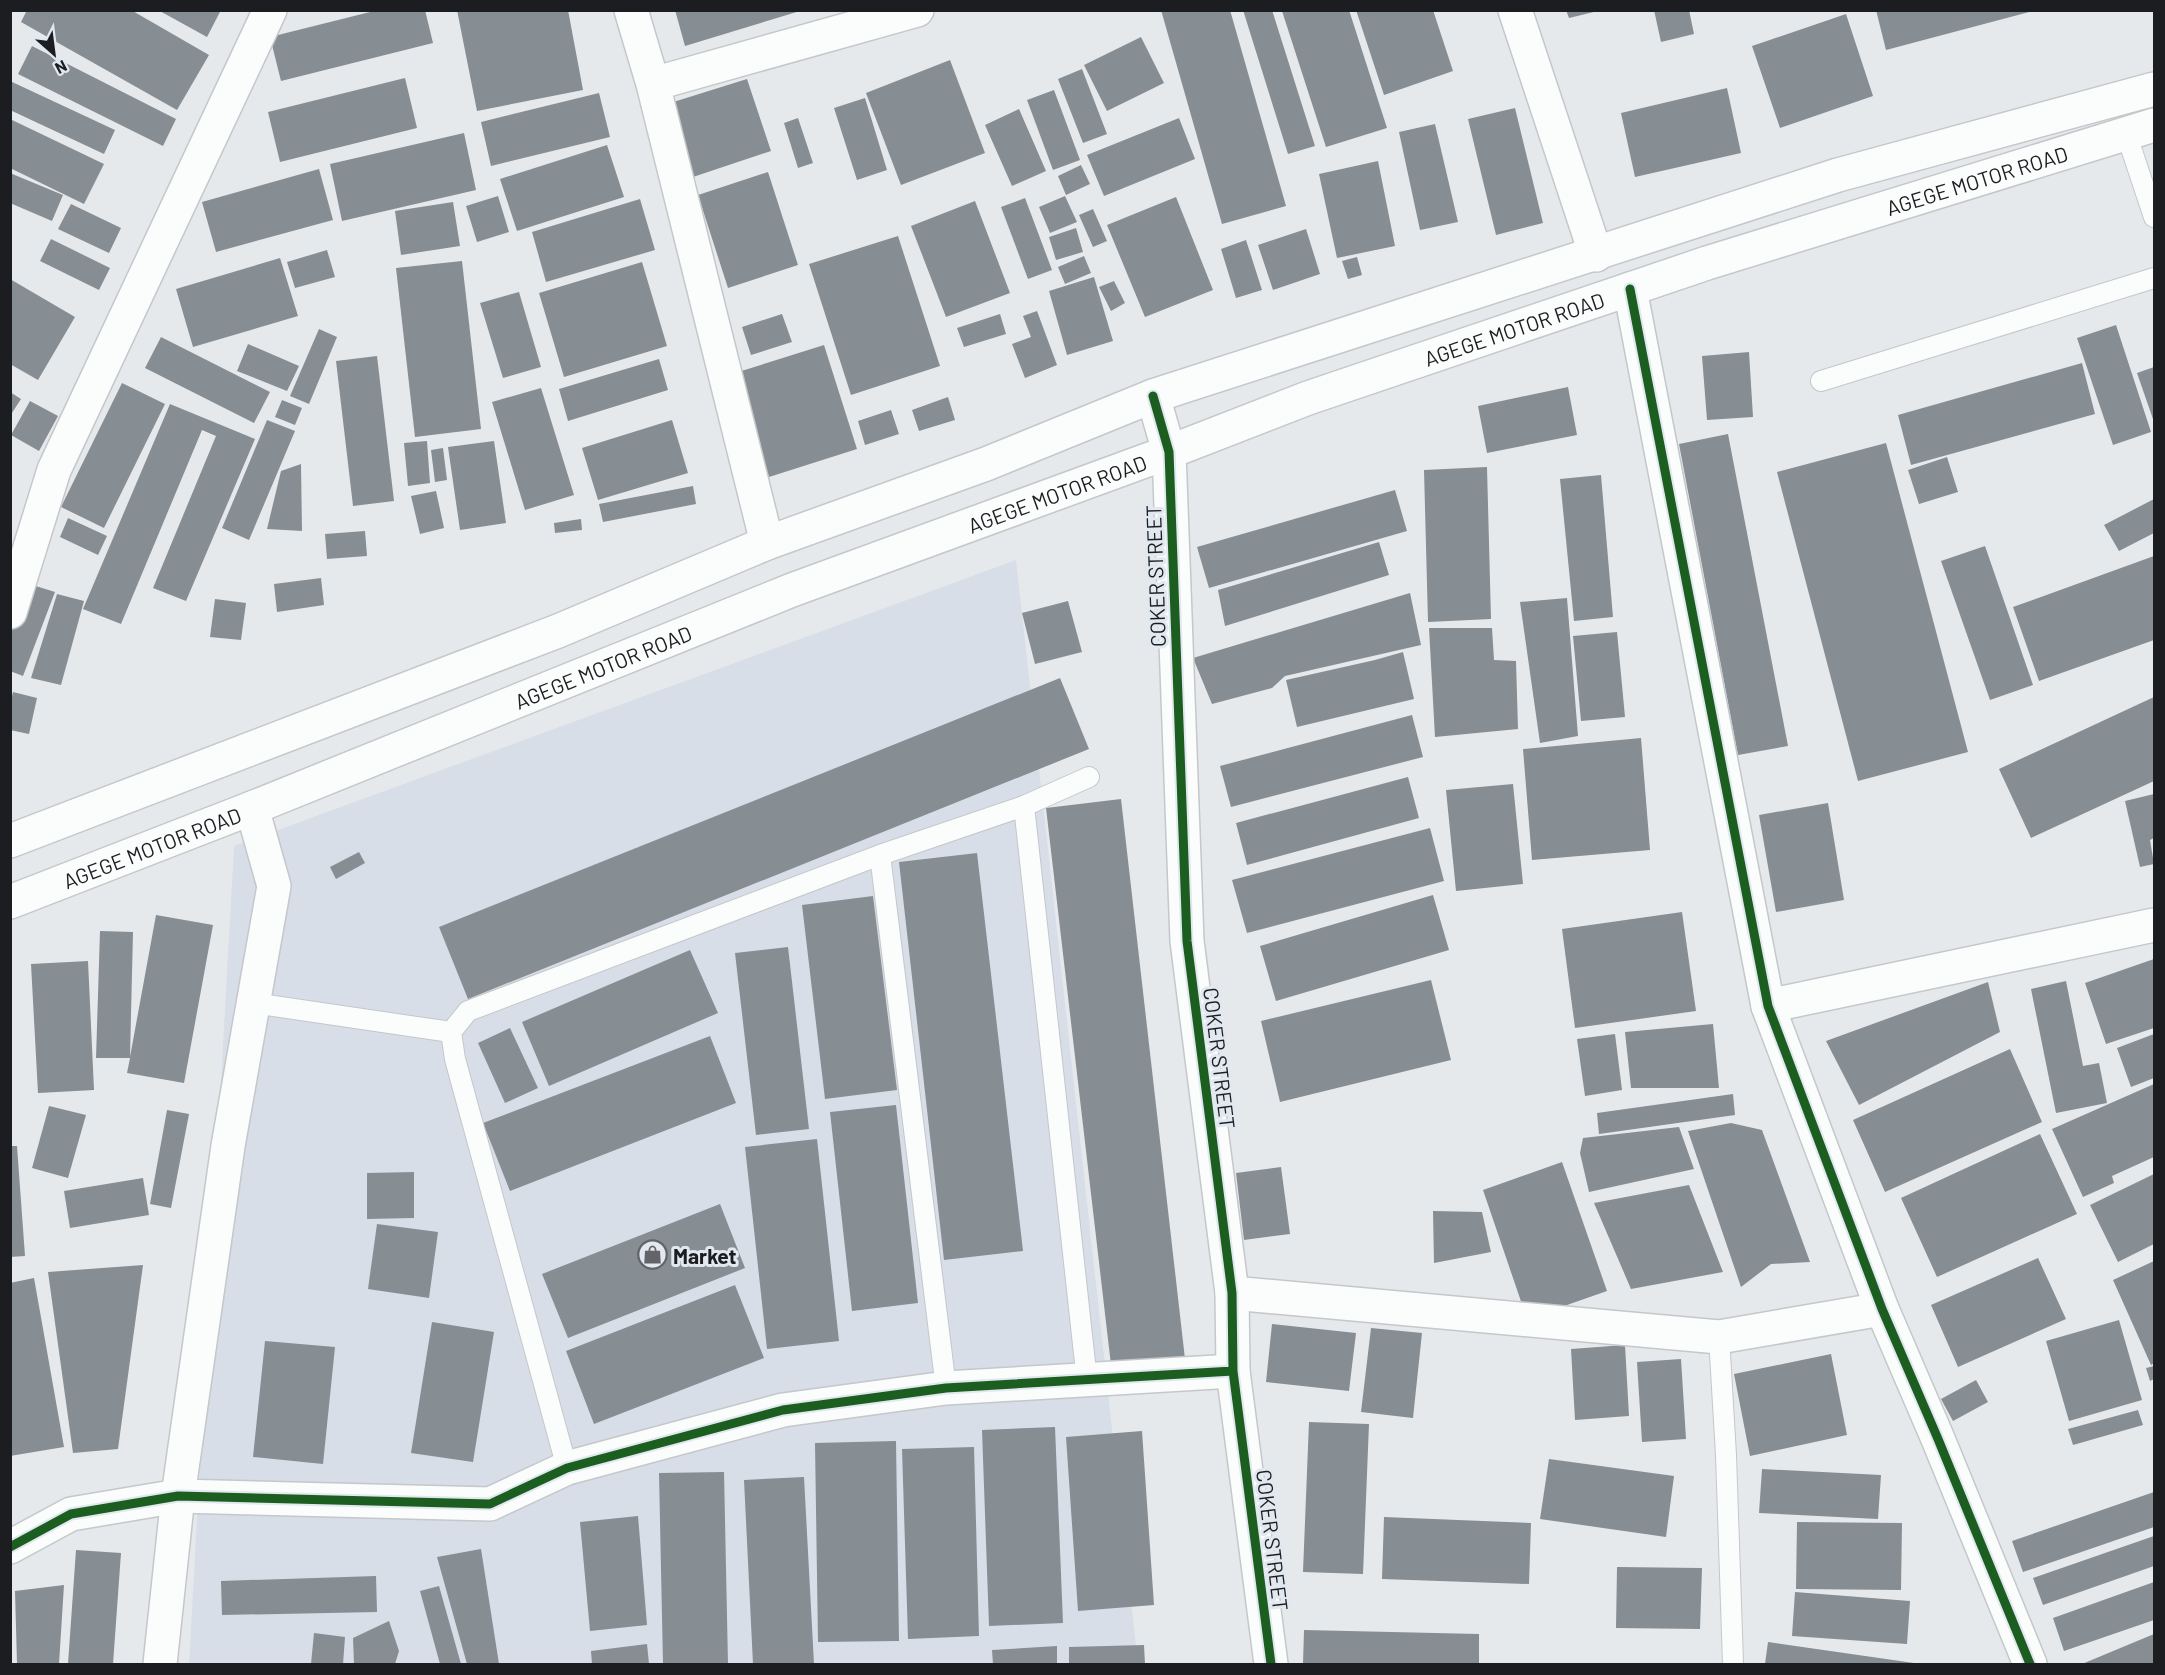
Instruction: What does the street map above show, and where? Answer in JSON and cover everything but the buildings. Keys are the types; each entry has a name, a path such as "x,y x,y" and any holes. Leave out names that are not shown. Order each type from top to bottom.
{"main road":[{"path":"10,612 54,470 270,10"},
{"path":"631,10 653,84 767,543"},
{"path":"653,84 917,10"},
{"path":"1515,10 1596,255"},
{"name":"AGEGE MOTOR ROAD","path":"10,841 558,631 767,543 986,464 1153,396 1596,255 1838,175 2154,88"},
{"name":"AGEGE MOTOR ROAD","path":"10,902 252,808 792,591 1169,452 1308,398 1718,260 2140,129"},
{"path":"1630,290 1768,1006 1882,1309 1938,1439 2030,1665"},
{"name":"COKER STREET","path":"1153,396 1169,452 1187,941 1232,1293 1233,1371 1271,1665"},
{"path":"160,1665 178,1496 228,1146 274,886 252,808"},
{"path":"1768,1006 2154,925"},
{"path":"1232,1293 1719,1337 1882,1309"},
{"path":"10,1548 71,1514 178,1496 490,1504 567,1468 783,1410 946,1388 1233,1371"}],"lane":[{"path":"2140,129 2154,217"},
{"path":"1821,381 2154,278"},
{"path":"567,1468 455,1059 451,1032 468,1011 880,855 1024,806 1089,777"},
{"path":"1024,806 1087,1381"},
{"path":"880,855 946,1388"},
{"path":"253,1003 451,1032"},
{"path":"1719,1337 1726,1455 1733,1665"}],"shaded area":[{"name":"Market","path":"1016,560 1138,1664 189,1664 234,846"}],"cycle path":[{"path":"1630,289 1768,1006 1882,1309 2030,1664"},
{"path":"1153,396 1169,452 1187,941 1232,1293 1233,1371 1271,1664"},
{"path":"10,1547 71,1514 178,1496 490,1504 567,1468 783,1410 946,1388 1233,1371"}],"place":[{"name":"Market","path":"652,1255"}]}
